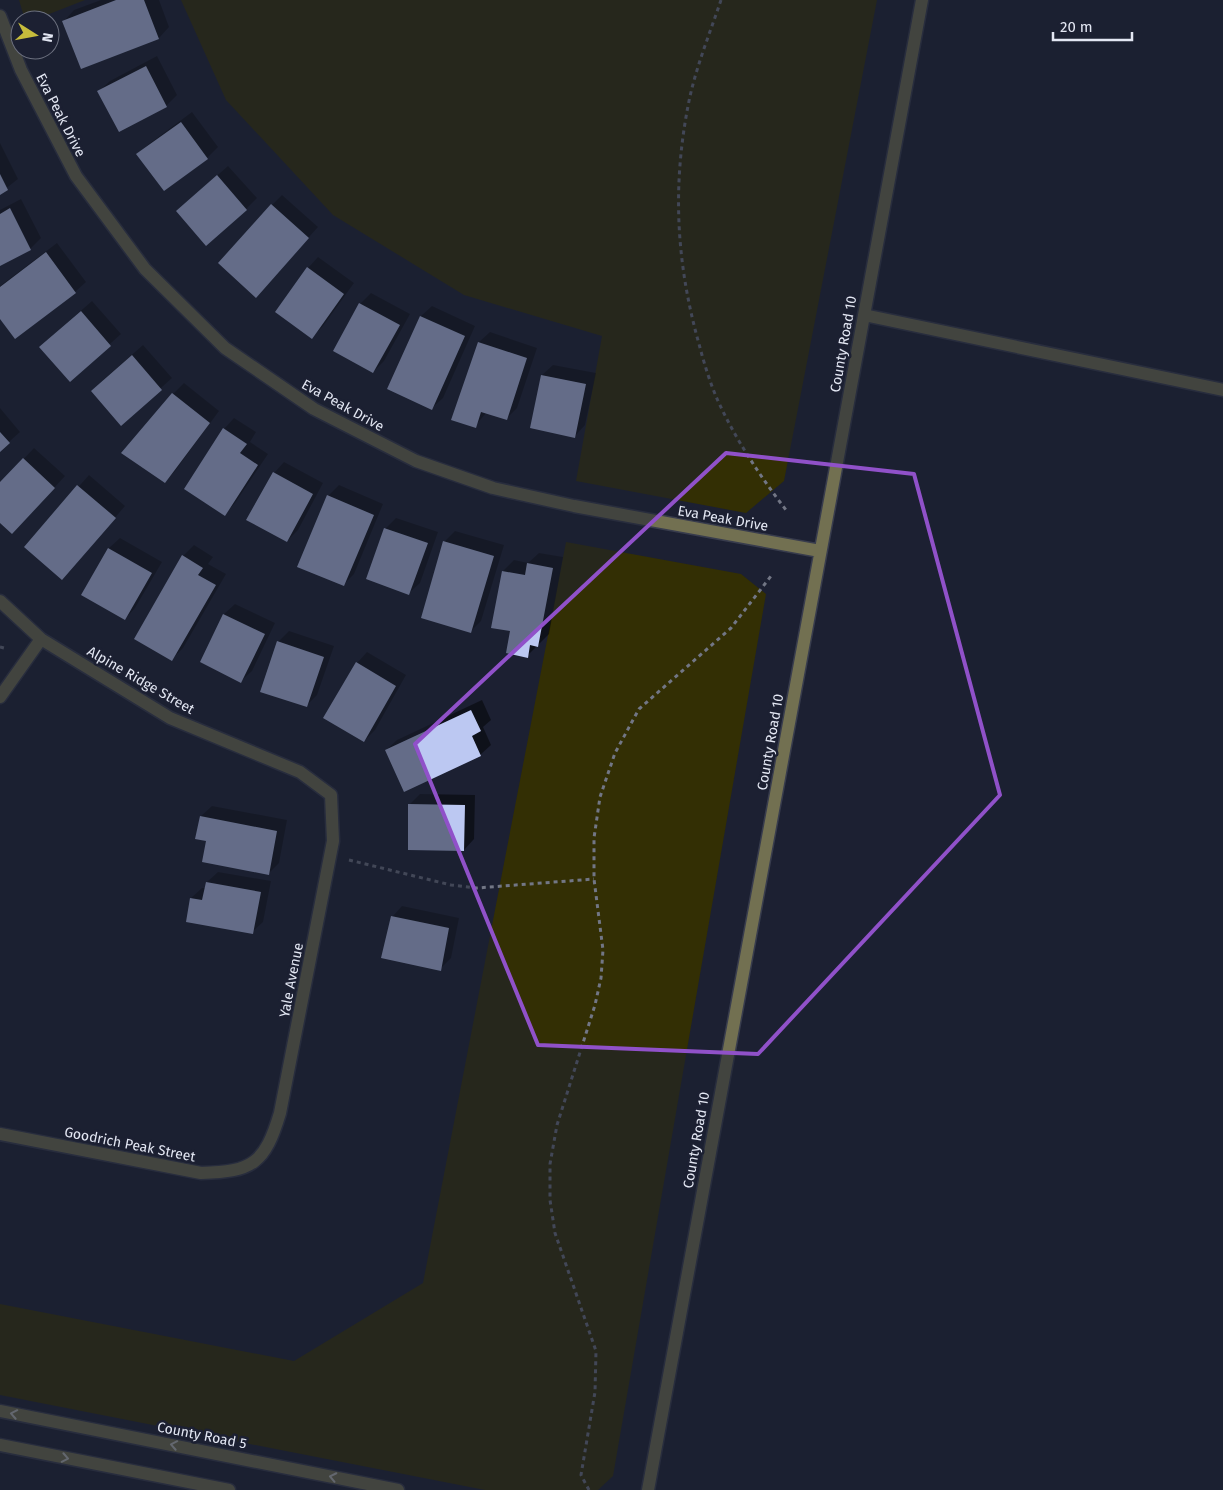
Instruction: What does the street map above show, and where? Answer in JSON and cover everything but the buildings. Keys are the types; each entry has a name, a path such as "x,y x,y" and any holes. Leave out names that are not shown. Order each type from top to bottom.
{"street":[{"name":"County Road 10","path":"648,1490 922,0"},
{"name":"Eva Peak Drive","path":"0,16 21,70 76,176 145,269 225,348 314,409 416,461 493,488 583,508 820,551"},
{"path":"864,315 1223,390"},
{"name":"Alpine Ridge Street","path":"0,601 41,639 170,718 300,772 332,796"},
{"path":"0,697 41,639"},
{"name":"Yale Avenue","path":"254,1164 272,1141 280,1113 333,841 332,796"},
{"name":"Goodrich Peak Street","path":"0,1134 201,1173 230,1172 254,1164"},
{"name":"County Road 5","path":"0,1411 398,1490"},
{"path":"0,1445 229,1490"}],"path":[{"path":"721,0 690,100 684,138 677,215 681,263 689,310 717,400 745,452 786,510"},
{"path":"589,1490 581,1475 596,1392 596,1352 555,1233 550,1200 550,1164 557,1125 595,1005 600,978 603,950 594,880 594,838 600,797 615,753 639,709 731,628 771,576"},
{"path":"349,860 451,885 477,888 594,880"}],"highlighted area":[{"path":"726,453 914,474 1000,795 758,1054 538,1045 415,744"}],"shaded area":[{"path":"19,0 85,0 60,10 22,10"},
{"path":"181,0 877,0 784,481 746,513 576,481 602,336 464,295 333,215 226,100"},
{"path":"566,542 741,574 766,594 613,1476 598,1490 485,1490 0,1395 0,1304 294,1361 423,1283"}]}
